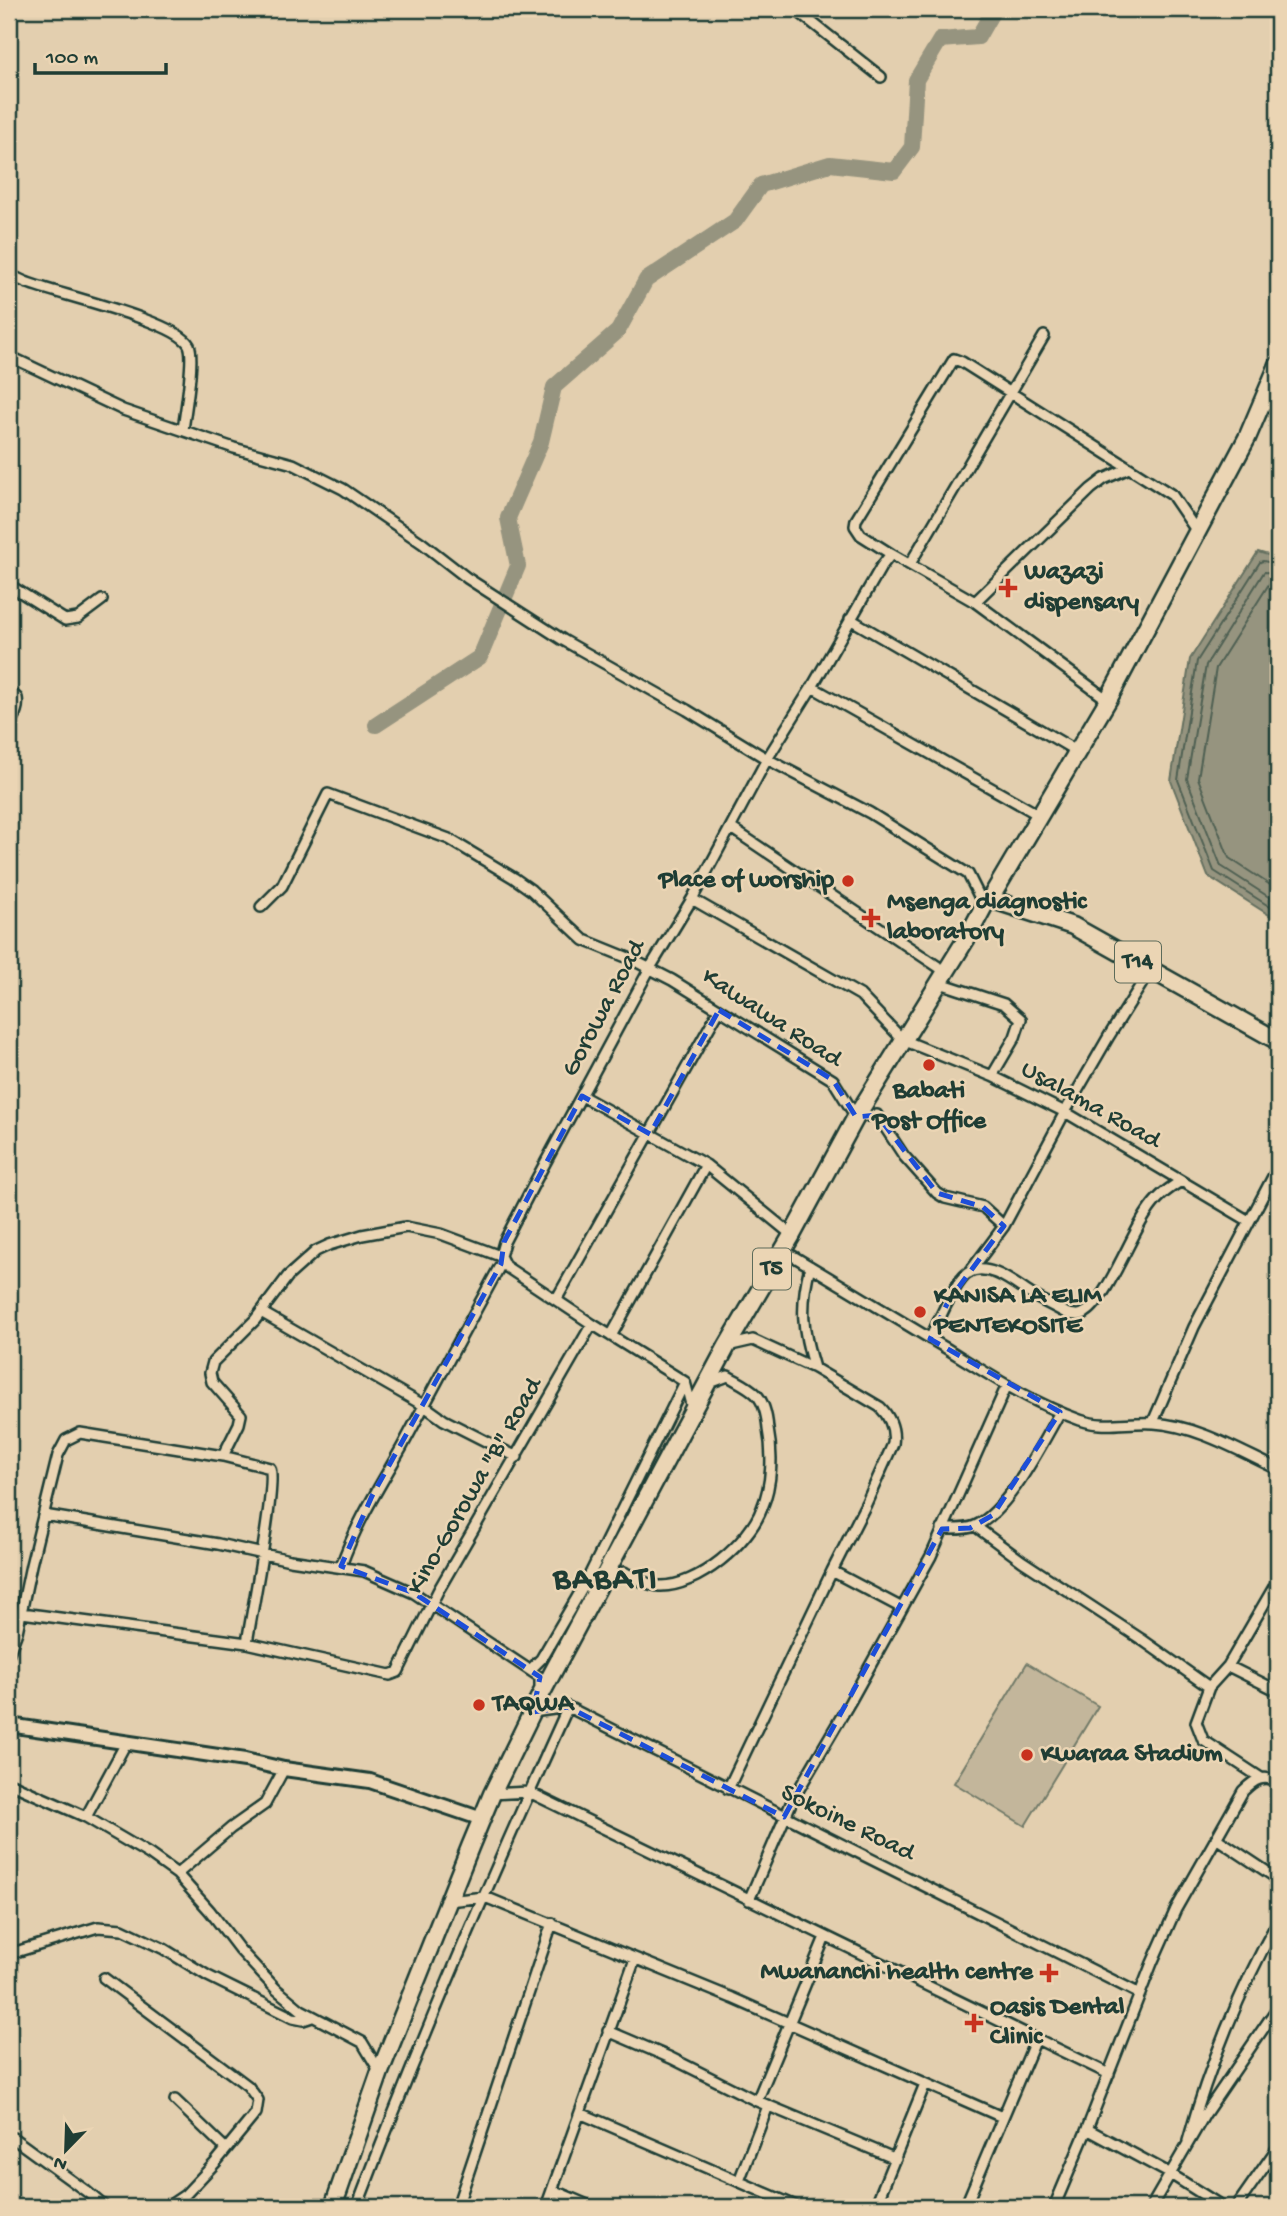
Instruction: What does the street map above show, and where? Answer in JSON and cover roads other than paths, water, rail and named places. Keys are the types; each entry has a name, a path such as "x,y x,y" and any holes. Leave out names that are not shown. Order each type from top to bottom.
{"highway":[{"name":"T5","path":"333,2207 380,2072 492,1794 590,1603 594,1581 792,1235 856,1117 968,936 1108,700 1247,438 1278,365"},
{"name":"T14","path":"987,902 1073,926 1278,1041"},
{"name":"T14","path":"968,936 999,910 1073,926"}],"street":[{"path":"795,9 881,77"},
{"path":"9,274 30,284 112,308 180,335 188,344 191,357 183,430"},
{"path":"910,564 1044,336"},
{"path":"9,356 123,410 234,448 293,464 343,489 422,543 467,578 562,640 687,710 767,759 870,813 968,874 987,902"},
{"path":"1108,700 975,602 861,536 855,526 856,520 952,360 962,362 1172,495 1198,533"},
{"path":"1260,405 1278,402"},
{"path":"975,602 1091,489 1104,479 1129,468"},
{"name":"Gorowa Road","path":"341,1566 362,1516 501,1259 504,1242 650,968 692,899 767,759 891,554"},
{"path":"9,585 65,620 78,618 102,600"},
{"path":"850,619 1073,749 1069,768"},
{"path":"812,687 1039,815"},
{"path":"9,691 17,698 18,704 9,725"},
{"name":"Kawawa Road","path":"261,908 282,886 325,798 332,794 449,839 514,878 531,890 584,940 650,968 833,1080 856,1117"},
{"path":"731,828 943,977 1004,1004 1021,1019 1015,1037 992,1076"},
{"path":"692,899 860,995 903,1040"},
{"path":"930,1339 948,1300 1004,1226 1065,1112 1151,969"},
{"path":"556,1300 719,1010"},
{"name":"Usalama Road","path":"903,1040 992,1076 1065,1112 1249,1221"},
{"path":"582,1096 706,1165 792,1235"},
{"path":"856,1117 877,1115 904,1156 937,1193 945,1198 980,1206 1004,1226"},
{"path":"611,1336 706,1165"},
{"path":"1153,1422 1194,1328 1278,1167"},
{"path":"969,1273 992,1272 1066,1313 1076,1316 1086,1313 1105,1287 1144,1216 1162,1193 1181,1181"},
{"path":"223,1456 241,1415 212,1382 213,1362 261,1312 288,1276 316,1251 387,1229 406,1227 442,1234 501,1259 556,1300 685,1382 692,1408"},
{"path":"773,1267 793,1256 1007,1385 1081,1421 1109,1426 1153,1422 1184,1427 1278,1469"},
{"path":"810,1266 804,1291 803,1316 814,1368"},
{"path":"261,1312 423,1405 444,1420 517,1457"},
{"name":"Kino-Gorowa \"B\" Road","path":"247,1643 390,1675 398,1672 432,1605 592,1324"},
{"path":"727,1346 753,1340 814,1368 880,1407 887,1414 894,1433 893,1444 872,1492 728,1789"},
{"path":"594,1581 624,1572 655,1586 686,1581 704,1573 719,1561 740,1541 758,1517 770,1478 771,1443 763,1406 758,1395 729,1376 705,1384"},
{"path":"530,1670 541,1659 594,1581 685,1382"},
{"path":"749,1900 784,1817 931,1556 1007,1385"},
{"path":"942,1529 975,1526 993,1515 1001,1507 1060,1412"},
{"path":"9,1653 22,1613 58,1455 66,1440 76,1434 223,1456 268,1467 272,1471 247,1643 22,1613"},
{"path":"44,1515 364,1571 398,1585 432,1605 540,1677 536,1705 568,1707 529,1792 390,2121 357,2207"},
{"path":"975,1526 1022,1561 1209,1687"},
{"path":"832,1571 902,1608"},
{"path":"1278,1580 1228,1666 1209,1687 1196,1722 1203,1740 1261,1777 1278,1781"},
{"path":"1228,1666 1278,1691"},
{"name":"Sokoine Road","path":"568,1707 1140,1994"},
{"path":"9,1725 370,1781 482,1819"},
{"path":"86,1817 126,1743"},
{"path":"177,1874 231,1828 265,1804 284,1769"},
{"path":"1054,2207 1176,1909 1243,1791 1261,1777"},
{"path":"9,1783 86,1817 177,1874 264,1977 301,2010 362,2042 380,2072"},
{"path":"492,1794 529,1792 1109,2074"},
{"path":"1216,1838 1278,1879"},
{"path":"448,1901 485,1896 789,2023 1002,2117"},
{"path":"1188,2141 1202,2092 1251,1976 1278,1921"},
{"path":"459,2207 552,1923"},
{"path":"9,1954 98,1927 122,1928 208,1976 293,2018 303,2020 312,2017"},
{"path":"757,2101 825,1937"},
{"path":"546,2207 635,1959"},
{"path":"104,1978 255,2094 258,2101 256,2113 226,2149 188,2192 167,2207"},
{"path":"1152,2207 1188,2141 1278,2007"},
{"path":"608,2031 671,2058 768,2106 896,2159"},
{"path":"965,2207 1036,2039"},
{"path":"875,2207 925,2084"},
{"path":"175,2100 226,2149"},
{"path":"739,2181 768,2106"},
{"path":"580,2113 797,2207"},
{"path":"1087,2129 1170,2173 1223,2207"},
{"path":"13,2138 86,2190 105,2207"},
{"path":"1236,2207 1278,2147"},
{"path":"552,2190 592,2207"}],"water":[{"path":"1258,552 1278,558 1278,919 1208,876 1171,781 1190,659"}],"waterway":[{"path":"376,725 480,657 518,566 508,518 541,442 554,387 618,331 646,280 735,221 761,185 830,164 894,171 912,147 916,80 940,40 978,37 994,9"}],"place":[{"name":"Wazazi dispensary","path":"1008,588"},
{"name":"Place of worship","path":"848,881"},
{"name":"Msenga diagnostic laboratory","path":"871,918"},
{"name":"Babati Post Office","path":"929,1065"},
{"name":"KANISA LA ELIM PENTEKOSITE","path":"920,1312"},
{"name":"TAQWA","path":"479,1705"},
{"name":"Kwaraa Stadium","path":"1027,1755"},
{"name":"Mwananchi health centre","path":"1049,1973"},
{"name":"Oasis Dental Clinic","path":"974,2023"}],"district":[{"name":"BABATI","path":"606,1581"}]}
